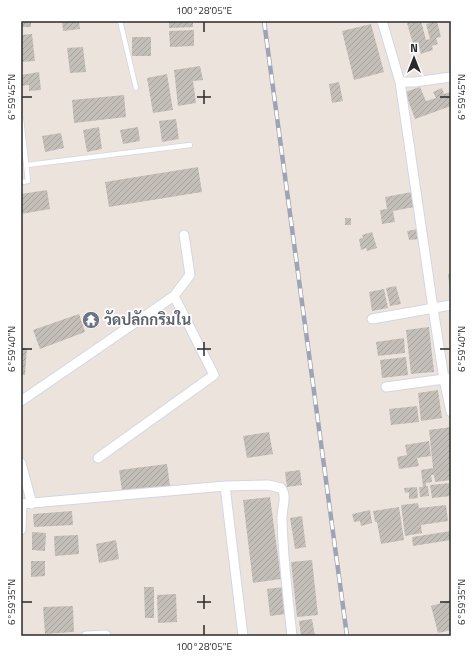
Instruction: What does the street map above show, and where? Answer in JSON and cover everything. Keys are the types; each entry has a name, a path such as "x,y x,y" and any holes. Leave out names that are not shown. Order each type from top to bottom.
{"street":[{"path":"382,21 400,82 433,308 448,378 451,412"},
{"path":"400,82 415,82 451,77"},
{"path":"21,401 174,296 190,275 184,235"},
{"path":"98,458 214,375 174,296"},
{"path":"372,319 451,305"},
{"path":"386,387 448,378"},
{"path":"21,463 32,504"},
{"path":"21,530 22,504 225,486 268,485 281,488 284,492 282,534 292,636"},
{"path":"225,486 243,636"},
{"path":"86,636 106,635"}],"lane":[{"path":"120,21 136,88"},
{"path":"21,119 28,181 21,182"},
{"path":"27,165 190,145"}],"building":[{"path":"21,21 31,21 31,27 21,27"},
{"path":"62,21 79,21 80,29 63,31"},
{"path":"169,21 193,21 193,27 169,28"},
{"path":"421,21 426,40 430,39 426,24 437,21 441,37 436,38 438,44 432,46 433,50 421,54 418,43 413,44 407,23"},
{"path":"371,24 384,72 354,80 342,31"},
{"path":"194,30 194,46 170,47 169,31"},
{"path":"32,34 35,61 21,62 21,35"},
{"path":"132,37 151,37 151,56 132,56"},
{"path":"83,47 86,72 70,73 67,48"},
{"path":"200,66 203,80 193,81 196,103 178,106 174,70"},
{"path":"39,72 41,90 29,91 29,85 21,86 21,75"},
{"path":"167,74 173,110 153,113 147,78"},
{"path":"339,82 343,101 332,103 329,84"},
{"path":"420,87 426,101 436,98 433,92 442,88 444,94 451,92 451,106 415,119 405,92"},
{"path":"124,95 126,117 74,123 72,100"},
{"path":"176,119 179,139 162,142 159,121"},
{"path":"99,127 102,149 87,152 83,130"},
{"path":"138,127 140,141 123,144 120,130"},
{"path":"61,133 64,148 45,152 42,136"},
{"path":"198,167 202,192 109,207 105,182"},
{"path":"47,190 50,209 21,214 21,194"},
{"path":"412,192 414,207 393,211 395,222 382,224 380,210 387,209 385,197"},
{"path":"345,218 351,218 351,225 345,225"},
{"path":"418,229 419,239 409,240 407,231"},
{"path":"372,232 377,248 367,251 366,248 361,250 359,239 363,238 362,235"},
{"path":"448,274 451,274 451,290 450,290"},
{"path":"396,286 401,304 390,306 386,288"},
{"path":"384,289 388,308 372,311 369,292"},
{"path":"79,314 85,332 40,349 33,330"},
{"path":"429,327 434,372 411,374 406,330"},
{"path":"404,338 405,353 378,356 376,342"},
{"path":"21,348 27,348 25,375 21,375"},
{"path":"406,357 408,375 382,378 380,360"},
{"path":"438,390 442,418 421,421 418,393"},
{"path":"417,406 419,422 391,425 389,409"},
{"path":"451,427 451,480 435,482 434,475 431,475 432,482 426,483 426,486 428,486 429,496 420,497 419,487 423,487 421,470 433,468 429,430"},
{"path":"269,432 273,454 247,458 243,436"},
{"path":"429,441 431,456 417,458 419,466 399,469 397,457 407,455 405,445"},
{"path":"167,464 170,486 122,491 119,470"},
{"path":"300,470 302,485 287,487 285,472"},
{"path":"451,483 451,496 432,498 430,485"},
{"path":"417,487 418,498 409,499 409,492 405,493 404,488"},
{"path":"270,497 281,579 253,583 243,500"},
{"path":"418,503 419,508 446,505 448,521 421,525 422,533 405,536 401,505"},
{"path":"399,507 404,540 381,544 377,522 375,522 373,511"},
{"path":"370,510 372,523 361,526 360,521 354,522 352,514"},
{"path":"72,511 73,525 34,527 33,514"},
{"path":"302,516 306,547 295,549 290,518"},
{"path":"451,531 451,540 413,546 412,537"},
{"path":"32,532 46,533 45,551 32,550"},
{"path":"78,535 79,554 55,556 54,536"},
{"path":"116,540 119,559 99,563 96,544"},
{"path":"312,560 318,615 297,617 291,562"},
{"path":"31,561 45,561 45,576 31,577"},
{"path":"144,587 154,587 154,618 145,618"},
{"path":"283,587 286,614 270,616 267,589"},
{"path":"176,594 177,622 158,623 157,595"},
{"path":"451,600 451,630 438,633 431,606"},
{"path":"73,606 74,632 45,634 43,607"},
{"path":"312,619 315,636 301,636 299,621"}],"railway":[{"path":"264,21 347,636"}],"place":[{"name":"วัดปลักกริมใน","path":"91,320"}]}
